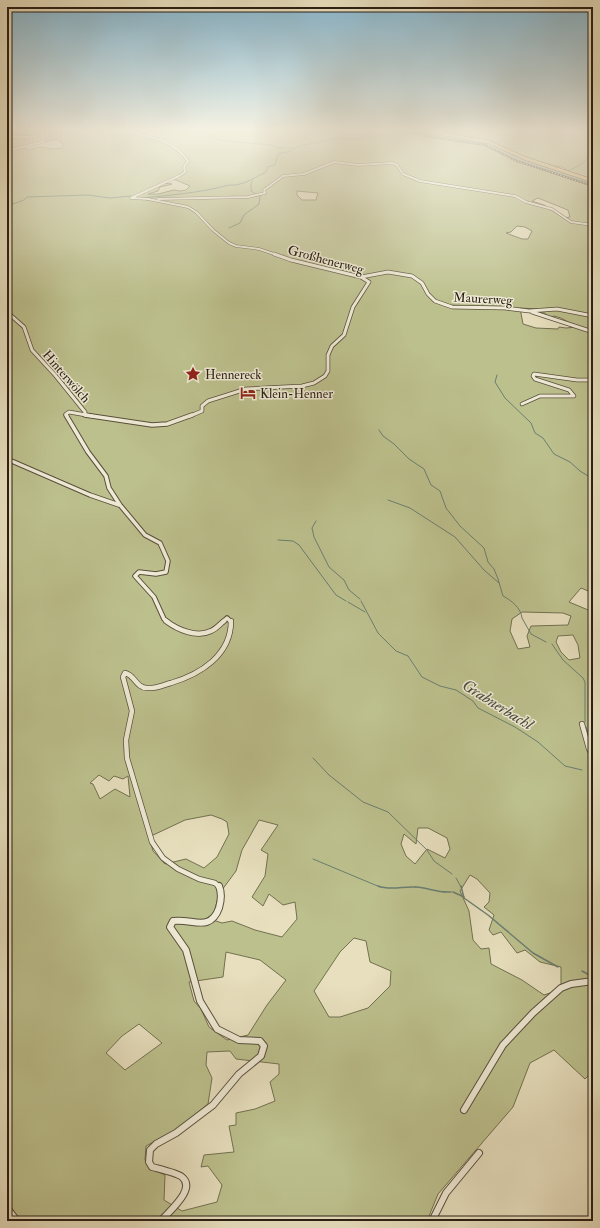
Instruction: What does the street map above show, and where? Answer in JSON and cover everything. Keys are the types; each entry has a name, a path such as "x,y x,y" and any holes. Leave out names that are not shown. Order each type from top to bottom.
{"street":[{"path":"153,187 131,198 230,198 254,196 264,193 264,190 267,187"},
{"path":"460,187 515,196 526,202 552,209 571,222 593,225"},
{"name":"Großhenerweg","path":"120,505 109,488 106,476 88,452 66,414 69,412 152,425 167,424 197,414 202,411 202,406 208,401 240,391 302,386 314,383 328,371 328,355 332,346 344,335 353,306 369,282 361,277 291,260 259,249 236,246 229,243 213,230 196,212 188,208 148,199"},
{"name":"Maurerweg","path":"361,277 388,272 412,276 422,283 428,294 435,301 444,305 529,311 557,309 593,316"},
{"path":"369,282 372,276"},
{"path":"529,311 593,332"},
{"name":"Hinterwölch","path":"7,312 24,327 32,350 55,375 85,412 85,415"},
{"path":"522,404 540,396 574,396 569,390 535,378 533,376 534,374 577,380 593,380"},
{"path":"7,459 43,473 58,482 120,505 145,535 159,542 166,555 168,564 166,572 156,574 139,572 135,576 154,597 164,619 173,626 196,634 208,632 215,629 226,619 229,618 230,620 229,639 226,645 215,659 197,673 183,680 167,685 144,688 137,683 130,674 125,673 123,683 132,708 132,716 126,741 128,761 153,844 164,860 177,869 200,880 213,882 221,890 218,910 212,919 201,924 177,920 173,921 170,926 186,950 200,1001 218,1029 239,1040 260,1041 264,1046 261,1056 239,1074 213,1105 176,1133 156,1144 150,1150 149,1162 152,1167 182,1177 185,1180 186,1185 185,1193 162,1221"},
{"path":"582,724 589,749 593,756"},
{"path":"464,1110 503,1045 533,1013 561,988 571,984 593,981"},
{"path":"432,1221 439,1203 446,1192 479,1153"},
{"path":"7,1208 17,1221"}],"green space":[{"path":"7,187 160,187 158,191 148,194 158,194 174,190 186,190 189,187 593,187 593,593 581,588 569,602 593,612 593,1071 585,1079 554,1050 530,1063 513,1107 438,1194 427,1221 7,1221","holes":["297,191 318,193 316,200 302,200 297,195","538,198 568,210 570,217 564,218 544,205 532,201","517,226 525,227 532,231 528,239 522,239 506,233 511,232","520,308 537,309 532,312 545,313 547,316 561,318 577,327 559,327 558,329 536,328 523,324","522,612 563,613 571,616 568,625 531,626 527,636 530,647 518,649 510,631 512,619","573,635 578,645 580,658 569,660 561,652 556,642 558,636","99,775 109,781 114,776 123,779 128,776 130,797 115,789 100,799 93,784 90,783","211,815 227,822 229,834 217,857 204,868 186,859 165,864 153,851 149,837 185,820","259,820 278,825 261,850 268,854 265,876 252,897 263,906 269,894 283,905 295,902 297,919 282,937 255,930 232,921 222,923 207,918 214,913 219,894 236,871 242,850","418,828 428,828 447,838 450,849 445,858 427,849 415,864 406,856 401,844 404,834 416,844","470,875 477,879 490,893 489,902 484,907 494,915 489,930 493,935 501,932 517,953 525,950 540,962 561,967 561,985 553,992 544,995 522,980 491,964 489,948 481,949 473,940 469,911 460,891","354,938 366,941 370,962 391,971 390,986 368,1008 340,1017 329,1017 314,991 340,952","226,952 260,960 286,980 267,1005 248,1035 227,1040 209,1027 201,1009 194,1001 189,982 223,977","139,1024 162,1043 125,1070 106,1053 122,1036","230,1051 236,1059 279,1064 279,1074 270,1082 275,1101 255,1109 236,1113 236,1125 229,1126 234,1152 204,1155 201,1167 208,1166 222,1185 217,1202 182,1211 164,1200 165,1175 152,1169 145,1160 146,1146 178,1129 208,1104 212,1078 206,1065 207,1052"]}],"waterway":[{"path":"143,198 195,192 218,187"},
{"path":"251,187 251,191 256,194"},
{"path":"7,206 24,200 27,197 88,195 110,198 131,196"},
{"path":"229,228 240,223 244,215 259,204 260,196"},
{"path":"497,375 495,382 505,398 531,423 535,433 543,438 554,454 570,462 580,471 593,479"},
{"path":"379,430 383,436 394,444 409,459 424,469 431,485 440,491 446,508 460,526 484,548 488,562 494,569 498,579 503,596 518,608 531,634 546,642"},
{"path":"388,500 410,508 455,537 484,570 499,583"},
{"name":"Grabnerbachl","path":"316,521 312,528 314,537 329,567 344,580 349,590 360,599"},
{"path":"278,540 293,541 299,545 336,595 346,601"},
{"name":"Grabnerbachl","path":"361,601 378,633 396,651 408,656 422,677 440,686 456,690 473,701 478,708 515,727 538,742 565,766 582,770"},
{"path":"348,602 365,612"},
{"path":"552,644 563,660 583,678 585,682 585,722"},
{"path":"586,727 593,748"},
{"path":"313,758 329,775 363,802 388,812 427,850 434,861 452,874"},
{"path":"313,859 380,887"},
{"path":"456,878 461,887"},
{"path":"378,886 392,888 416,887 441,892 451,892"},
{"path":"461,886 464,897"},
{"path":"453,892 464,897"},
{"path":"464,897 533,953 558,967"},
{"path":"582,971 593,977"}],"place":[{"name":"Hennereck","path":"193,374"},
{"name":"Klein-Henner","path":"248,393"}]}
